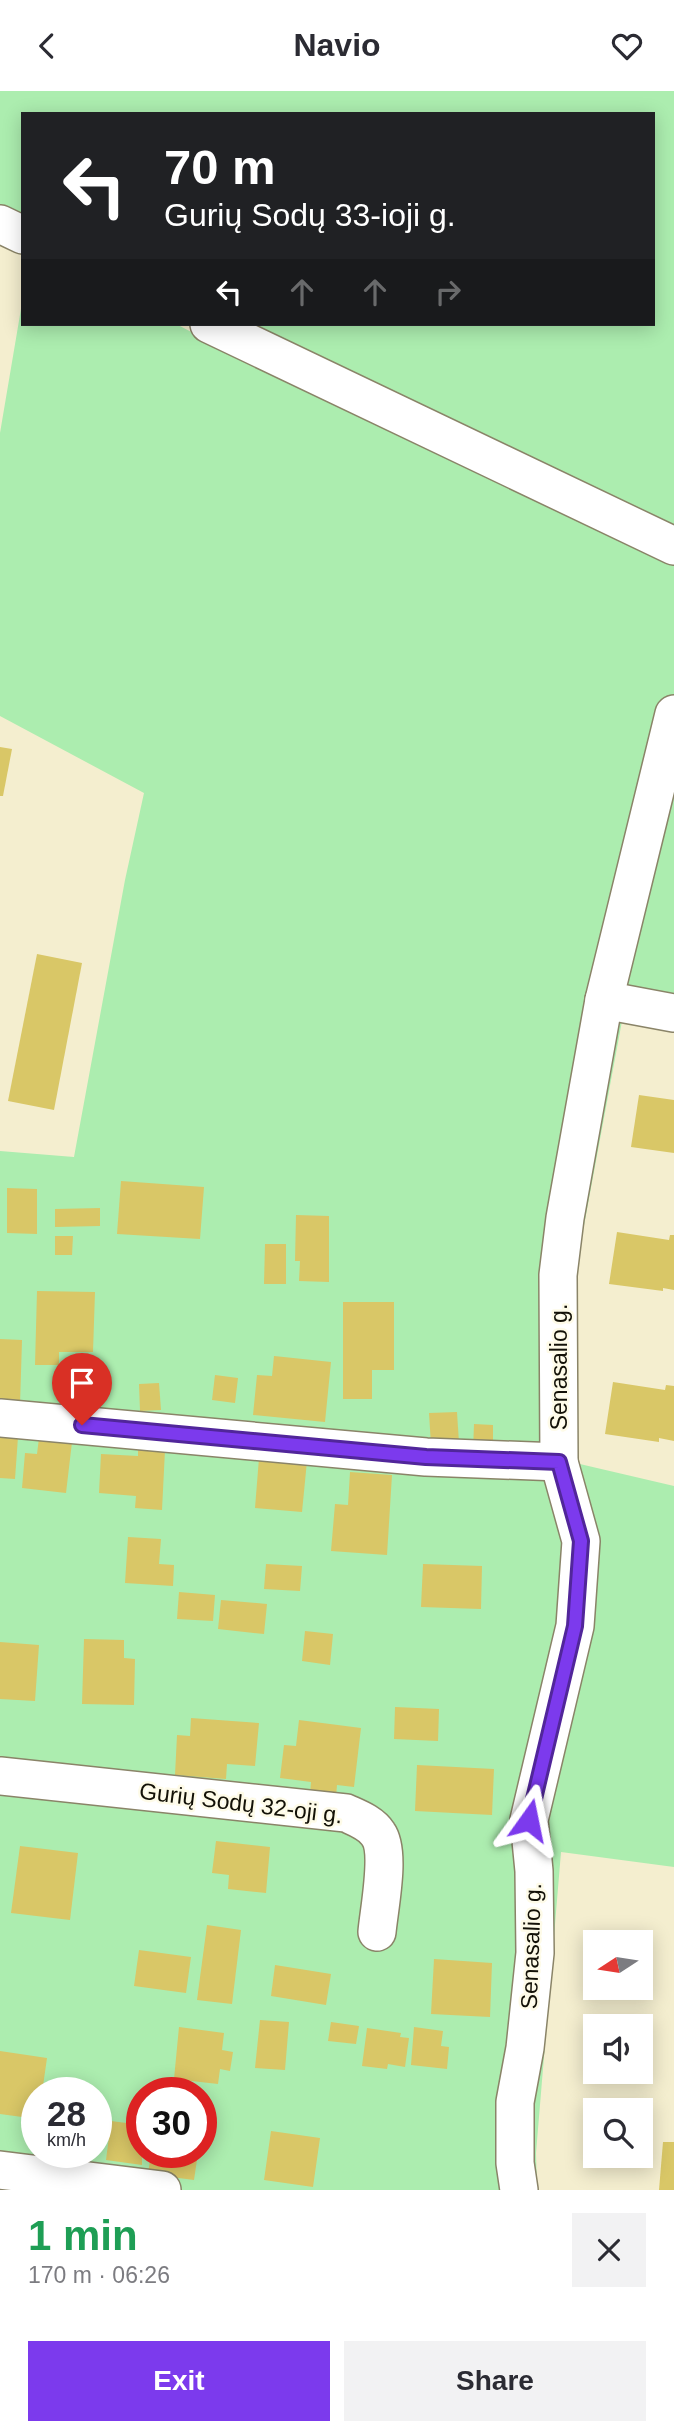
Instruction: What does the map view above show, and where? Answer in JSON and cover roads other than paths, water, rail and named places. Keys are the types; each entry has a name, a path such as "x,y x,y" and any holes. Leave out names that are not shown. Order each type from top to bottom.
{"street":[{"path":"0,224 21,234"},
{"path":"213,326 674,546"},
{"name":"Senasalio g.","path":"519,2190 515,2163 515,2102 525,2048 535,1953 534,1871 529,1820 575,1626 581,1541 559,1462 558,1275 565,1219 604,1000 674,714"},
{"path":"604,1000 674,1013"},
{"path":"0,1418 426,1457 559,1462"},
{"name":"Gurių Sodų 32-oji g.","path":"0,1776 346,1813 365,1822 379,1834 383,1846 377,1931"},
{"path":"0,2170 162,2190"}]}
